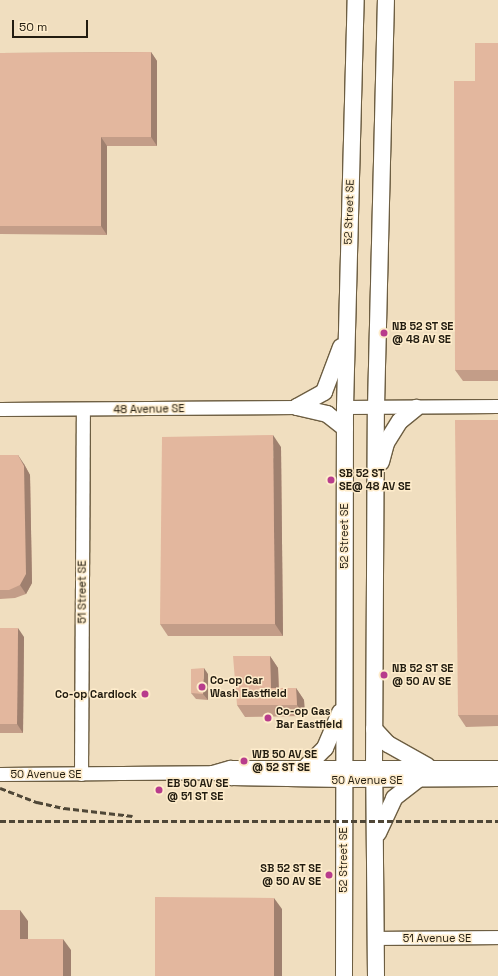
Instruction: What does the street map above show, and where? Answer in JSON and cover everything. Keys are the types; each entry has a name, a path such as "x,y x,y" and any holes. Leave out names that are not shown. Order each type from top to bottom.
{"main road":[{"path":"347,0 354,43"},
{"name":"52 Street SE","path":"344,976 343,773 345,407 356,0"},
{"path":"376,976 374,729 376,407 386,0"},
{"path":"297,407 324,392 346,332"},
{"path":"297,407 327,414 345,428"},
{"path":"376,479 386,443 400,422 416,408"},
{"path":"306,767 325,748 344,701"},
{"path":"374,729 391,746 427,766"},
{"path":"375,840 389,805 399,793 417,780"}],"street":[{"path":"345,407 416,408 498,406"},
{"name":"48 Avenue SE","path":"0,409 83,410 297,407"},
{"name":"51 Street SE","path":"81,774 83,410"},
{"name":"50 Avenue SE","path":"212,772 231,778 374,773 427,766 498,768"},
{"name":"50 Avenue SE","path":"0,774 212,772 230,767 306,767 343,773"},
{"name":"50 Avenue SE","path":"374,773 417,780 498,779"},
{"name":"51 Avenue SE","path":"376,938 498,937"}],"building":[{"path":"475,43 498,43 498,370 455,370 454,81 475,81"},
{"path":"151,52 151,137 101,137 101,226 0,226 0,53"},
{"path":"455,420 498,420 498,715 458,715"},
{"path":"273,435 275,624 160,624 162,437"},
{"path":"0,455 18,455 24,466 26,574 20,585 9,590 0,590"},
{"path":"0,628 18,628 17,724 0,724"},
{"path":"233,656 270,656 271,688 296,688 297,705 237,705"},
{"path":"204,668 203,694 191,693 191,669"},
{"path":"155,897 274,898 274,976 155,976"},
{"path":"0,910 20,910 20,939 63,939 63,976 0,976"}],"railway":[{"path":"0,788 37,802 64,808 133,816"},
{"path":"0,821 498,821"}],"place":[{"name":"NB 52 ST SE @ 48 AV SE","path":"384,333"},
{"name":"SB 52 ST SE@ 48 AV SE","path":"331,480"},
{"name":"NB 52 ST SE @ 50 AV SE","path":"384,675"},
{"name":"Co-op Car Wash Eastfield","path":"202,687"},
{"name":"Co-op Cardlock","path":"145,694"},
{"name":"Co-op Gas Bar Eastfield","path":"268,718"},
{"name":"WB 50 AV SE @ 52 ST SE","path":"244,761"},
{"name":"EB 50 AV SE @ 51 ST SE","path":"159,790"},
{"name":"SB 52 ST SE @ 50 AV SE","path":"329,875"}]}
